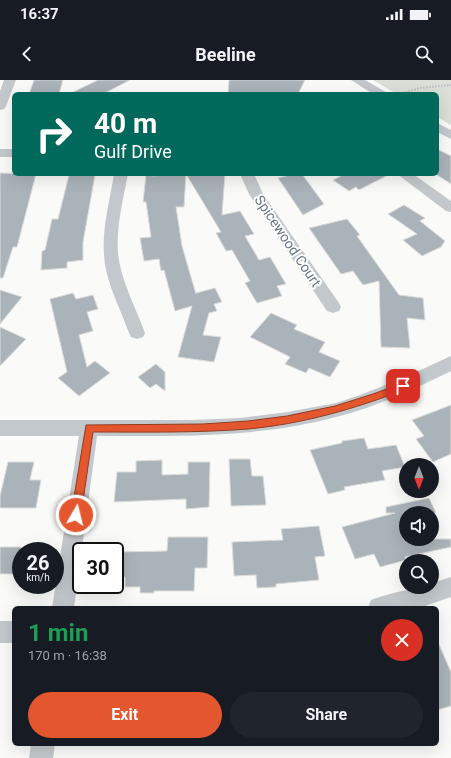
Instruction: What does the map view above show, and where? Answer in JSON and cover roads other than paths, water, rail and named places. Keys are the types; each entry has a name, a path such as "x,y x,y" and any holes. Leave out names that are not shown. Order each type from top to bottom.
{"street":[{"path":"0,106 10,80"},
{"path":"357,80 378,92"},
{"path":"439,127 451,135"},
{"path":"0,153 12,153"},
{"path":"121,176 111,239 111,255 116,274 137,333"},
{"name":"Spicewood Court","path":"248,176 256,194 333,307"},
{"path":"407,176 434,194 451,208"},
{"path":"0,428 203,428 248,425 287,420 335,410 376,397 416,381 451,363"},
{"path":"63,606 89,428"},
{"path":"388,606 406,602 451,587"},
{"path":"0,632 12,632"},
{"path":"41,758 43,746"}]}
